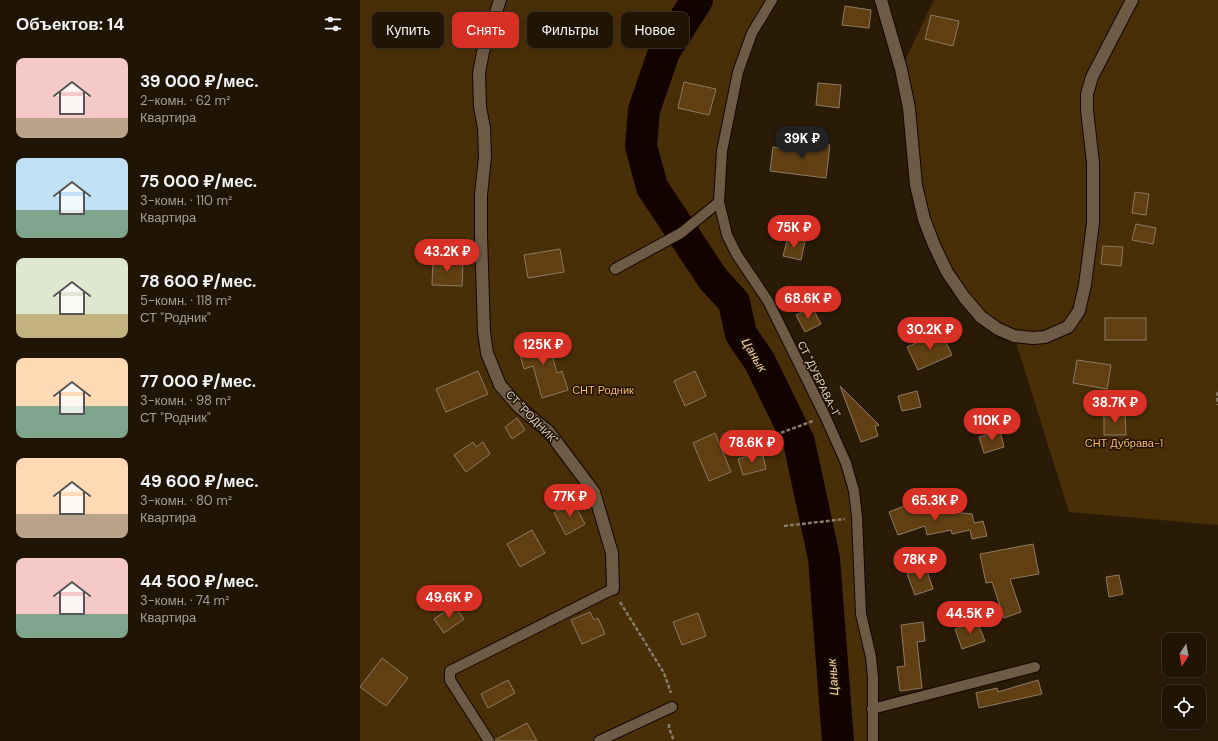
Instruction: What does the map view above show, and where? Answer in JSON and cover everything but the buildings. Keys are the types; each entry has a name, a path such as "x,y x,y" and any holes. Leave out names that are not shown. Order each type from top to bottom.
{"street":[{"name":"СТ \"РОДНИК\"","path":"500,0 483,52 479,73 480,107 484,128 485,158 481,195 481,234 484,332 487,353 500,384 520,407 549,432 594,492 612,553 613,590"},
{"path":"881,0 901,69 909,108 916,185 924,219 934,245 947,272 964,297 981,317 998,329 1014,336 1033,338 1045,337 1068,326 1079,311 1085,285 1093,223 1093,163 1087,110 1088,94 1092,77 1132,0"}],"lane":[{"name":"СТ \"ДУБРАВА-1\"","path":"772,0 752,33 738,72 722,151 719,202 727,235 737,255 768,301 825,416 846,463 854,491 857,517 861,614 871,657 873,678 873,741"},
{"path":"615,269 681,233 719,202"},
{"path":"489,741 450,680 450,670 613,590"},
{"path":"872,709 1035,667"},
{"path":"599,741 672,707"}],"path":[{"path":"1218,392 1216,396 1218,405"},
{"path":"764,439 825,416"},
{"path":"784,526 857,517"},
{"path":"613,590 664,673 673,700 669,728 674,741"}],"green space":[{"name":"СНТ Родник","path":"360,0 772,0 752,33 722,151 722,221 768,301 846,463 860,587 871,657 873,741 360,741"},
{"name":"СНТ Дубрава-1","path":"934,0 1218,0 1218,525 1069,512 1014,336 964,297 924,219 901,69"}],"waterway":[{"name":"Цанык","path":"697,0 664,52 644,110 641,146 652,187 713,279 734,302 741,334 760,362 799,442 824,558 838,741"}]}
